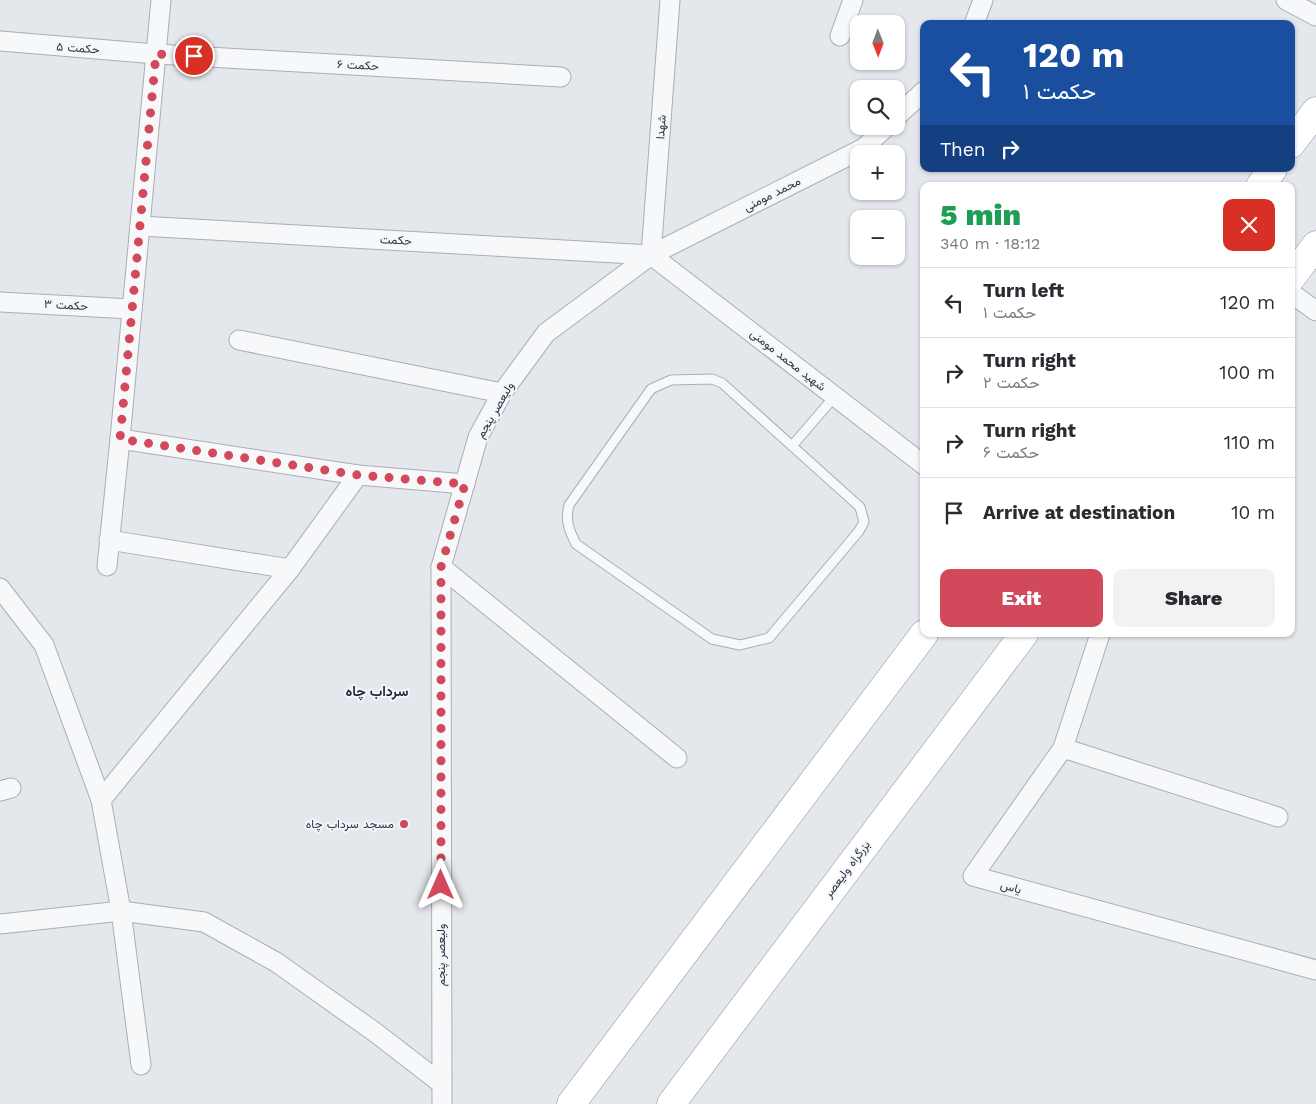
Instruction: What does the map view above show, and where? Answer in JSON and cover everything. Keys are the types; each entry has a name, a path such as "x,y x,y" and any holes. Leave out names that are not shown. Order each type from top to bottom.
{"highway":[{"path":"1295,139 1316,111"},
{"path":"1263,182 1271,172"},
{"path":"1295,276 1316,245"},
{"path":"571,1104 922,637"},
{"name":"بزرگراه ولیعصر","path":"671,1104 1022,637"}],"street":[{"path":"107,566 161,0"},
{"name":"شهدا","path":"652,255 670,0"},
{"path":"840,36 853,0"},
{"path":"976,20 983,0"},
{"path":"1286,0 1316,16"},
{"name":"حکمت ۵","path":"0,42 156,54"},
{"name":"حکمت ۶","path":"156,54 561,77"},
{"path":"905,109 920,95"},
{"name":"محمد مومنی","path":"652,255 864,148 878,135"},
{"name":"حکمت","path":"140,226 652,255"},
{"name":"ولیعصر پنجم","path":"442,1104 441,567 478,437 502,393 546,333 652,255"},
{"name":"شهید محمد مومنی","path":"652,255 920,462"},
{"path":"1295,284 1316,311"},
{"name":"حکمت ۳","path":"0,302 132,309"},
{"path":"239,340 502,393"},
{"path":"120,439 358,475 465,484"},
{"path":"101,800 290,569 358,475"},
{"path":"109,540 290,569"},
{"path":"441,567 677,758"},
{"path":"0,588 44,645 101,800 121,911 141,1065"},
{"name":"یاس","path":"1099,637 1062,748 973,876 1316,970"},
{"path":"1062,748 1278,817"},
{"path":"0,924 121,911 204,922 276,962 376,1033 442,1084"}],"lane":[{"path":"712,379 722,383 792,446 860,508 864,522 859,531 769,638 740,645 712,639 576,544 567,527 569,505 651,388 671,380 712,379"},
{"path":"792,446 835,396"}],"place":[{"name":"مسجد سرداب چاه","path":"404,824"}],"district":[{"name":"سرداب چاه","path":"377,691"}],"route":[{"path":"194,56 156,54 120,439 358,475 465,484 441,567 441,885"}]}
